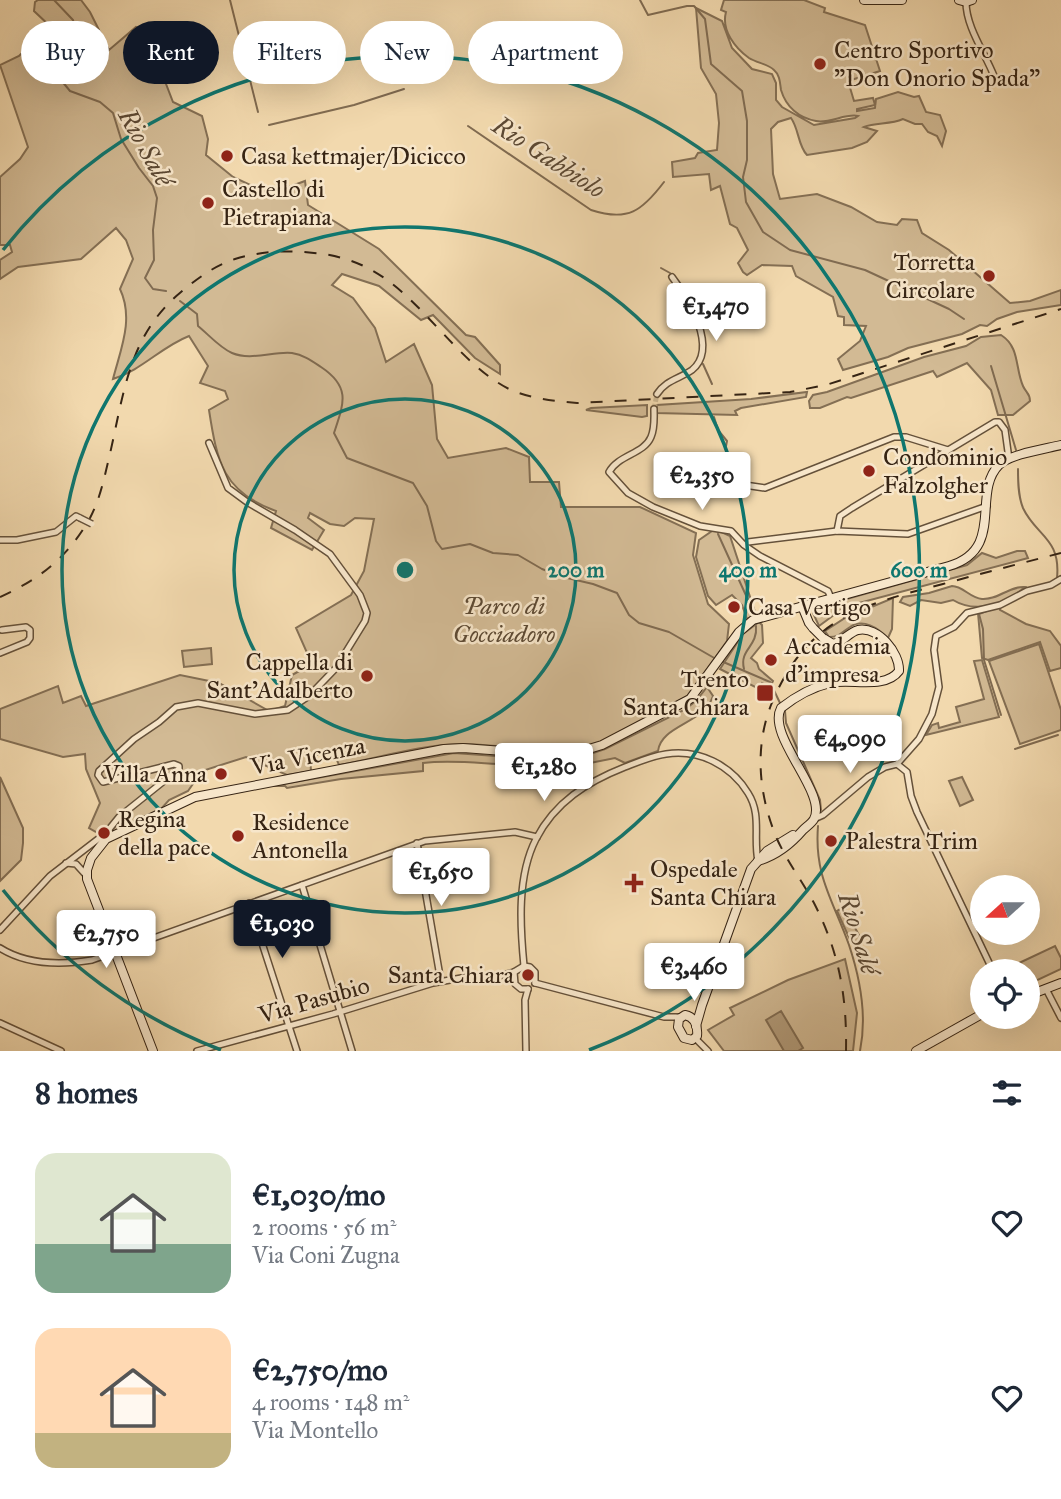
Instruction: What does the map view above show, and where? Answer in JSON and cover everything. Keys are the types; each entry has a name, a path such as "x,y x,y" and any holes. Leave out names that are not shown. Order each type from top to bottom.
{"main road":[{"path":"864,0 902,0"},
{"path":"1009,459 1061,445"},
{"name":"Via Vicenza","path":"76,863 106,839 195,797 444,749 463,748 547,755 579,752 609,742 690,699 740,632 753,620 963,561 978,547 993,474 998,466 1009,459"},
{"path":"696,1026 749,874 758,860 786,846 814,819 813,799 779,728 779,711 790,701 829,683 890,678 899,671 892,648 870,632 860,630 833,644 822,638 813,628 802,606"},
{"path":"76,863 87,879 153,1051"},
{"path":"1040,991 1061,983"},
{"path":"692,1040 684,1038 678,1027 684,1016 702,1005"},
{"path":"684,1016 692,1018 697,1033 687,1051"},
{"path":"916,1051 970,1021"}],"street":[{"path":"969,1 972,30 983,47 995,76"},
{"path":"657,394 662,386 688,373 697,365 704,348 697,322 672,277"},
{"path":"654,409 653,433 649,442 613,464 609,472 620,485 628,493 653,507 700,526 731,531 744,545 760,556 815,583 828,591 831,598"},
{"path":"837,531 839,516 991,424 999,422 1005,430 1009,459"},
{"path":"724,482 765,488 894,437 948,450"},
{"path":"0,930 44,881 76,863 119,817 179,769 179,766 174,764 103,782 99,779 99,771 134,739 176,707 186,704 198,703 255,714 288,710 309,696 336,668 365,621 367,613 360,595 330,554 228,488 209,443"},
{"path":"748,542 837,531 908,534 987,506"},
{"path":"0,540 17,540 55,532 78,517 92,524"},
{"path":"814,819 823,815 869,777 885,767 897,764 919,739 932,714 939,687 933,656 936,636 954,626 967,613 1000,605 1027,591 1051,585 1061,579"},
{"path":"0,653 27,642 30,638 30,630 26,627 2,630"},
{"path":"524,966 522,885 526,865 537,837 552,813 576,792 611,773 669,753 709,758 738,779 748,794 756,812 758,860"},
{"path":"897,764 907,772 917,812 987,959"},
{"path":"0,948 26,959 60,963 92,960 429,839 515,832 537,837"},
{"path":"417,843 441,982"},
{"path":"302,885 352,1051"},
{"path":"249,904 297,1051"},
{"path":"526,1051 525,1000 528,989 535,983 535,972 524,966 514,972 514,984 520,989 528,989"},
{"name":"Via Pasubio","path":"197,1051 441,982 514,972"},
{"path":"535,983 664,1017 684,1016"},
{"path":"1046,989 1061,1018"},
{"path":"664,1017 678,1027"},
{"path":"0,1023 61,1051"},
{"path":"692,1040 708,1051"}],"green space":[{"path":"81,0 94,21 45,21 34,11 35,2"},
{"path":"724,0 804,0 825,8 824,12 865,25 880,71 848,81 854,101 873,98 875,105 857,111 875,108 876,99 898,92 919,96 926,112 940,115 946,131 942,146 937,136 928,132 922,124 903,119 873,124 864,127 877,131 867,142 852,148 807,155 791,118 778,122 771,129 773,174 780,199 817,194 851,207 877,222 897,225 902,219 917,220 922,233 949,250 1010,303 1030,301 1061,290 1061,305 1017,312 997,319 987,326 980,325 962,334 908,348 888,357 843,370 838,359 860,341 866,326 844,325 844,317 838,316 833,297 796,276 792,266 762,265 747,275 743,272 738,263 748,250 737,228 730,224 720,186 711,190 709,174 673,177 672,162 717,150 719,123 716,94 701,68 696,8 722,21 732,48 752,69 772,74 776,83 776,100 782,107 814,125 858,116 821,122 810,120 794,111 783,96 776,72 769,66 749,58 730,38 726,12 721,10"},
{"name":"Parco di Gocciadoro","path":"123,38 123,84 166,84 173,102 202,116 208,139 206,155 233,177 270,194 305,181 308,205 379,249 466,335 475,337 500,365 500,374 475,358 433,315 421,320 379,286 342,274 332,285 353,298 375,328 386,362 414,344 432,385 437,439 448,458 506,448 529,457 530,482 559,482 561,507 640,507 696,533 693,555 708,604 729,624 727,641 693,693 637,726 592,746 578,749 549,751 475,744 445,745 339,765 333,751 310,757 311,771 287,775 246,757 202,771 188,791 169,800 161,809 105,837 89,828 100,803 86,769 85,754 63,757 0,739 0,709 58,686 63,703 81,696 86,706 180,675 219,683 269,711 285,706 292,675 312,664 296,628 351,595 364,571 374,519 355,518 344,526 330,524 310,513 308,518 324,530 312,550 271,528 276,511 244,495 226,473 220,460 209,410 228,399 225,391 200,383 208,366 189,336 113,379 126,322 120,289 133,259 126,240 116,228 81,259 18,267 0,279 0,260 12,252 10,245 0,245 0,177 20,159 28,147 0,65 21,54 21,84 109,84 109,50"},
{"path":"1001,335 1014,352 1023,386 1030,398 1030,401 1013,415 998,415 991,390 967,363 937,377 933,371 820,408 810,408 809,401 813,395 924,357 966,346 981,337"},
{"path":"807,392 806,397 741,408 735,411 737,415 656,413 657,405 751,399"},
{"path":"647,405 647,416 642,417 586,410 591,408"},
{"path":"715,529 730,536 756,615 747,619 742,605 732,595 716,605 708,596 696,557 699,540"},
{"path":"1025,551 1028,558 844,607 843,600 967,565 982,553 996,558"},
{"path":"952,586 982,599 1025,587 1009,598 981,607 953,600 941,603 921,600 910,606 900,602 903,597"},
{"path":"893,598 892,629 888,638 865,624 855,624 833,637 829,637 825,631 845,618"},
{"path":"842,601 842,609 819,626 813,613 817,607"},
{"path":"1000,606 1000,610 1026,624 1050,631 1061,646 1061,668 1050,671 1040,642 988,660 982,658 978,613"},
{"path":"759,622 762,625 763,643 751,658 773,681 770,687 762,683 759,689 720,669 743,634"},
{"path":"1039,644 1061,710 1061,730 1020,744 989,661"},
{"path":"211,648 212,664 184,667 182,651"},
{"path":"982,660 999,717 926,735 932,725 938,723 939,728 960,722 956,707 984,699 974,661"},
{"path":"707,687 713,696 708,705 701,713 667,735 658,751 625,763 615,758 580,765 578,758 605,749 684,710 696,701"},
{"path":"454,753 550,760 550,763 423,763 423,771 341,779 287,788 273,786"},
{"path":"0,777 23,828 23,843 21,860 0,881"},
{"path":"962,777 973,800 960,806 949,781"},
{"path":"844,907 862,941 851,942 837,911"},
{"path":"1055,946 1061,958 1061,969 1040,979 1040,959 1028,959"},
{"path":"845,959 857,1013 853,1051 724,1051 708,1030 734,1015 730,1008 788,980"}],"shaded area":[{"path":"781,1011 803,1048 798,1051 784,1051 766,1020"}],"waterway":[{"name":"Rio Salé","path":"54,0 73,20 78,42 64,61 60,70 61,80 70,91 100,102 113,113 121,139 153,186 157,198 153,230 154,260 145,278 153,289 166,291"},
{"name":"Rio Gabbiolo","path":"230,0 258,112"},
{"path":"640,0 648,15 694,6 705,19 711,64 742,91 747,121 747,160 743,177 746,202 763,232 790,250 865,270 949,309 964,319"},
{"name":"Rio Gabbiolo","path":"269,125 354,105 404,89"},
{"name":"Rio Gabbiolo","path":"468,126 591,210 615,215 633,211 649,200 664,182"},
{"path":"661,268 670,273"},
{"name":"Rio Salé","path":"180,301 197,314 198,326 232,353 247,356 296,354 311,360 331,374 343,396 334,433 347,458 413,483 427,506 436,541 442,549 470,544 493,553 518,555 542,569 617,593 629,615 639,623 669,632 716,659"},
{"path":"703,364 712,384"},
{"path":"991,366 1016,450"},
{"path":"714,417 718,430 727,441 726,446"},
{"path":"1018,469 1019,494 1023,508 1055,554 1057,578"},
{"path":"718,534 754,613"},
{"path":"989,610 979,614 983,629 984,660 1001,715"},
{"path":"744,669 744,657 754,639 756,626"},
{"name":"Rio Salé","path":"721,661 770,682 780,703"},
{"name":"Rio Salé","path":"785,711 786,723 820,800 821,810"},
{"path":"1015,749 1058,735"},
{"name":"Rio Salé","path":"818,826 822,874 849,945 859,984 863,1025 860,1051"}],"tunnel":[{"path":"654,409 657,394"}],"railway":[{"path":"0,597 28,583 52,565 72,544 90,518 103,481 124,389 149,328 163,309 194,282 220,265 245,256 304,252 338,257 360,264 396,286 465,356 496,381 526,395 577,403 790,392 826,385 1061,309"},
{"path":"846,1051 843,993 830,939 814,903 777,839 766,806 761,755 762,738 771,705 785,676 801,653 819,634 839,620 886,600 1061,553"}],"place":[{"name":"Centro Sportivo \"Don Onorio Spada\"","path":"820,64"},
{"name":"Casa kettmajer/Dicicco","path":"227,156"},
{"name":"Castello di Pietrapiana","path":"208,203"},
{"name":"Torretta Circolare","path":"989,276"},
{"name":"Condominio Falzolgher","path":"869,471"},
{"name":"Casa Vertigo","path":"734,607"},
{"name":"Accademia d'impresa","path":"771,660"},
{"name":"Cappella di Sant'Adalberto","path":"367,676"},
{"name":"Trento Santa Chiara","path":"765,693"},
{"name":"Villa Anna","path":"221,774"},
{"name":"Regina della pace","path":"104,833"},
{"name":"Residence Antonella","path":"238,836"},
{"name":"Palestra Trim","path":"831,841"},
{"name":"Ospedale Santa Chiara","path":"634,883"},
{"name":"Santa Chiara","path":"528,975"}]}
